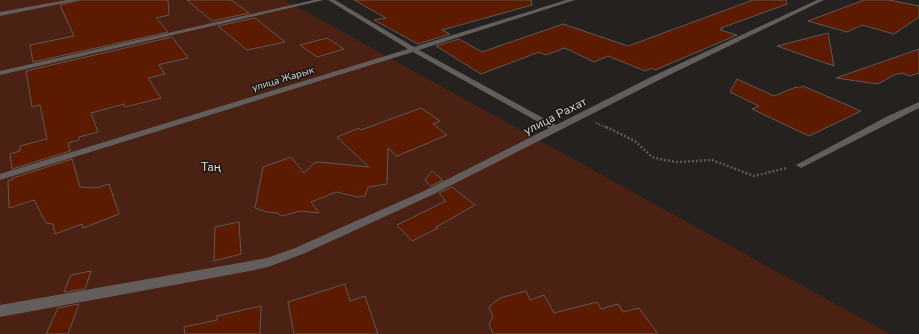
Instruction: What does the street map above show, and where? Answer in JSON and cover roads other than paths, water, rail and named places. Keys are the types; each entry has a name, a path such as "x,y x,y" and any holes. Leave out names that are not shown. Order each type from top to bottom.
{"street":[{"path":"0,14 76,0"},
{"path":"0,73 321,0"},
{"path":"331,0 413,49 555,128"},
{"name":"улица Жарык","path":"0,177 572,0"},
{"name":"улица Рахат","path":"0,311 250,266 268,262 299,251 428,193 579,116 821,0"},
{"path":"801,164 846,143 897,114 919,105"}],"park label":[{"name":"Таң","path":"211,167"}]}
